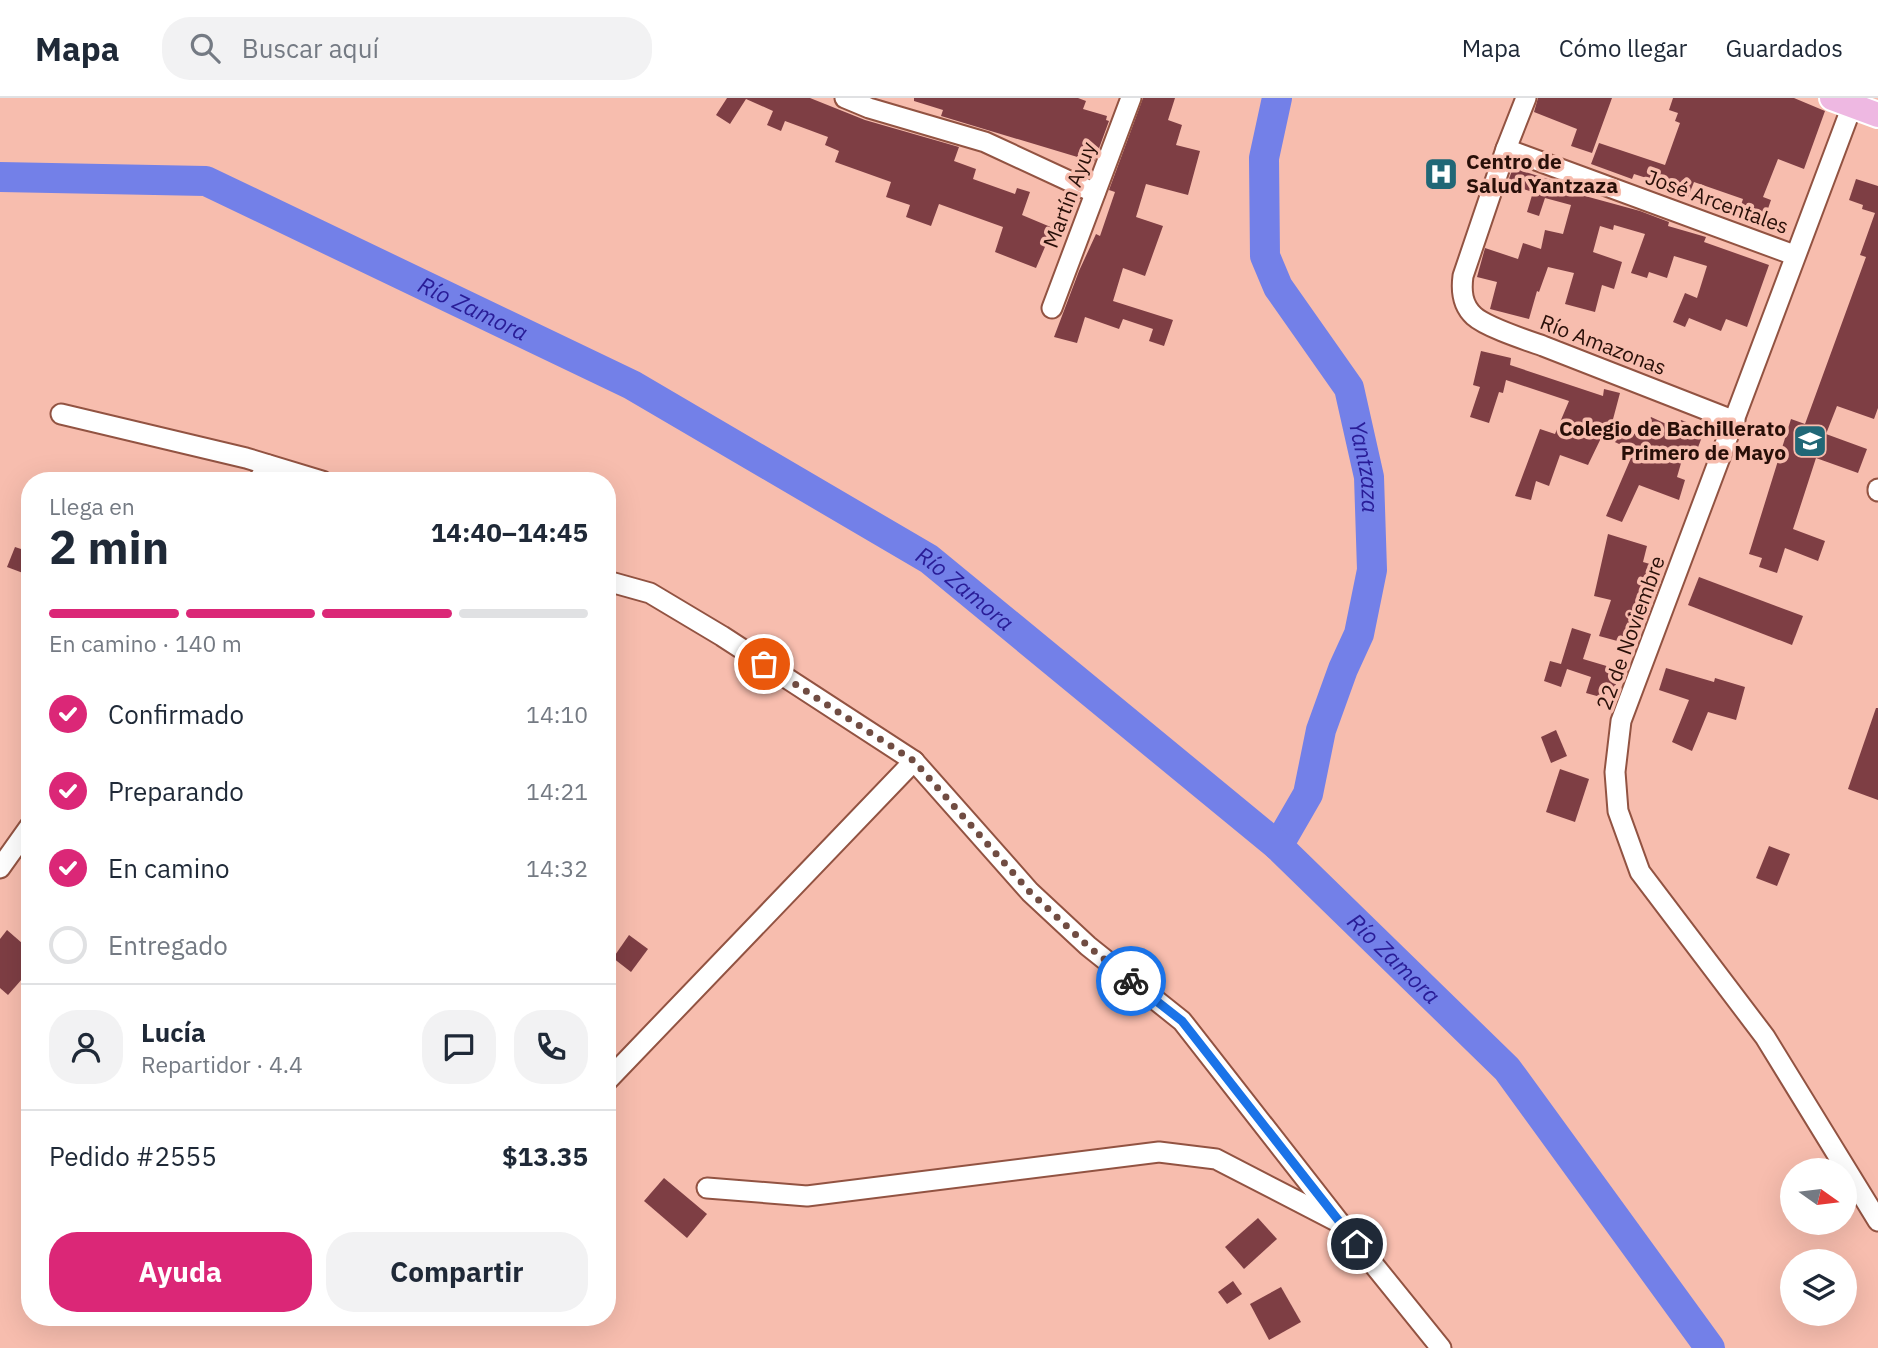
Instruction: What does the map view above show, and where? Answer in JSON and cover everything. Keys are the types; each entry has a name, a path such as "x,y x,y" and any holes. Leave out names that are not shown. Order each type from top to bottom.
{"main road":[{"path":"1846,101 1878,116"}],"street":[{"path":"845,98 871,103 985,142 1095,193"},
{"name":"Martín Ayuy","path":"1052,308 1131,98"},
{"path":"1506,149 1526,98"},
{"name":"22 de Noviembre","path":"1846,101 1735,421 1621,721 1615,772 1618,811 1640,872 1765,1037 1878,1221"},
{"name":"José Arcentales","path":"1506,149 1794,255"},
{"name":"Río Amazonas","path":"1506,149 1463,276 1463,300 1468,310 1476,319 1735,421"},
{"path":"61,414 260,472"},
{"path":"616,584 650,593 733,643 914,761 1030,892 1088,946 1182,1021 1441,1348"},
{"path":"616,1072 914,761"},
{"path":"0,868 21,839"},
{"path":"707,1188 807,1196 1159,1152 1216,1159 1340,1223"}],"building":[{"path":"727,98 810,98 865,120 959,147 954,161 976,169 973,179 1015,194 1017,188 1030,192 1022,215 1053,228 1036,268 995,252 1003,227 939,204 931,226 906,217 910,205 886,197 891,182 835,162 839,151 825,145 828,137 785,121 781,131 767,125 773,111 746,99 730,124 716,115"},
{"path":"914,98 1078,98 1086,101 1083,109 1107,116 1106,120 1109,121 1094,162 941,116 943,110 914,101"},
{"path":"1143,98 1175,98 1168,120 1182,125 1176,145 1200,151 1188,195 1146,184 1136,217 1163,226 1145,276 1123,268 1113,301 1173,320 1164,346 1149,341 1153,329 1123,319 1119,329 1085,317 1077,343 1054,337 1079,271 1096,234 1100,236 1115,192 1109,190"},
{"path":"1538,98 1612,98 1592,153 1571,146 1577,129 1534,112"},
{"path":"1673,98 1794,98 1825,111 1804,169 1778,159 1763,197 1771,200 1763,223 1738,214 1743,199 1694,182 1688,197 1658,186 1659,182 1634,174 1632,179 1591,164 1599,143 1665,165 1680,123 1675,121 1678,113 1669,110"},
{"path":"1513,168 1551,180 1550,184 1574,193 1640,211 1669,222 1668,226 1706,237 1704,242 1769,265 1747,327 1726,319 1721,331 1689,318 1685,327 1673,322 1685,293 1697,298 1707,266 1674,256 1667,278 1649,272 1647,278 1631,273 1645,234 1614,225 1613,230 1600,226 1593,252 1622,262 1614,289 1602,285 1595,312 1565,304 1574,273 1548,267 1529,319 1490,309 1497,282 1477,277 1485,248 1518,259 1523,243 1541,249 1545,230 1563,234 1571,205 1545,198 1539,216 1527,212 1533,192 1507,184"},
{"path":"1856,179 1878,186 1878,408 1874,419 1837,406 1826,434 1867,449 1858,473 1816,458 1793,529 1825,541 1818,561 1785,548 1777,573 1759,567 1762,558 1749,554 1791,419 1805,424 1866,257 1860,255 1875,213 1862,209 1863,205 1849,200"},
{"path":"1481,351 1511,358 1510,365 1603,396 1604,389 1620,393 1612,423 1642,437 1651,417 1677,429 1681,420 1705,429 1697,450 1686,446 1677,477 1685,480 1679,500 1639,485 1622,522 1606,516 1634,451 1602,436 1588,465 1560,455 1549,486 1536,481 1531,500 1515,496 1540,429 1555,434 1569,401 1506,380 1489,423 1470,417 1480,387 1473,385"},
{"path":"1608,534 1647,546 1643,562 1657,566 1632,645 1599,636 1611,600 1594,596"},
{"path":"15,547 21,549 21,572 7,567"},
{"path":"1699,577 1803,616 1792,645 1688,605"},
{"path":"1572,628 1591,634 1583,659 1620,670 1613,694 1606,692 1604,698 1586,693 1591,677 1567,669 1561,687 1544,681 1550,661 1561,664"},
{"path":"1666,668 1714,682 1715,678 1745,687 1736,720 1708,712 1692,751 1672,742 1689,700 1659,690"},
{"path":"1878,708 1878,800 1848,789"},
{"path":"1556,730 1567,756 1551,763 1541,737"},
{"path":"1560,769 1589,779 1575,822 1546,812"},
{"path":"1769,846 1790,854 1777,886 1756,878"},
{"path":"7,930 21,942 21,980 8,995 0,988 0,939"},
{"path":"629,935 648,949 631,972 616,960 616,954"},
{"path":"664,1178 707,1214 687,1238 644,1201"},
{"path":"1258,1218 1277,1239 1244,1269 1225,1247"},
{"path":"1233,1281 1242,1294 1227,1304 1218,1292"},
{"path":"1281,1287 1301,1322 1269,1340 1250,1304"}],"waterway":[{"name":"Yantzaza","path":"1277,98 1264,158 1265,256 1278,287 1349,388 1369,477 1372,570 1359,634 1321,730 1308,794 1278,846"},
{"name":"Río Zamora","path":"0,177 206,181 632,385 929,559 1278,846 1507,1069 1710,1348"}],"way so far":[{"path":"764,664 914,761 1030,892 1088,946 1131,981"}],"place":[{"name":"Centro de Salud Yantzaza","path":"1441,174"},
{"name":"Colegio de Bachillerato Primero de Mayo","path":"1810,441"}],"route":[{"path":"1131,981 1182,1021 1357,1244"}]}
